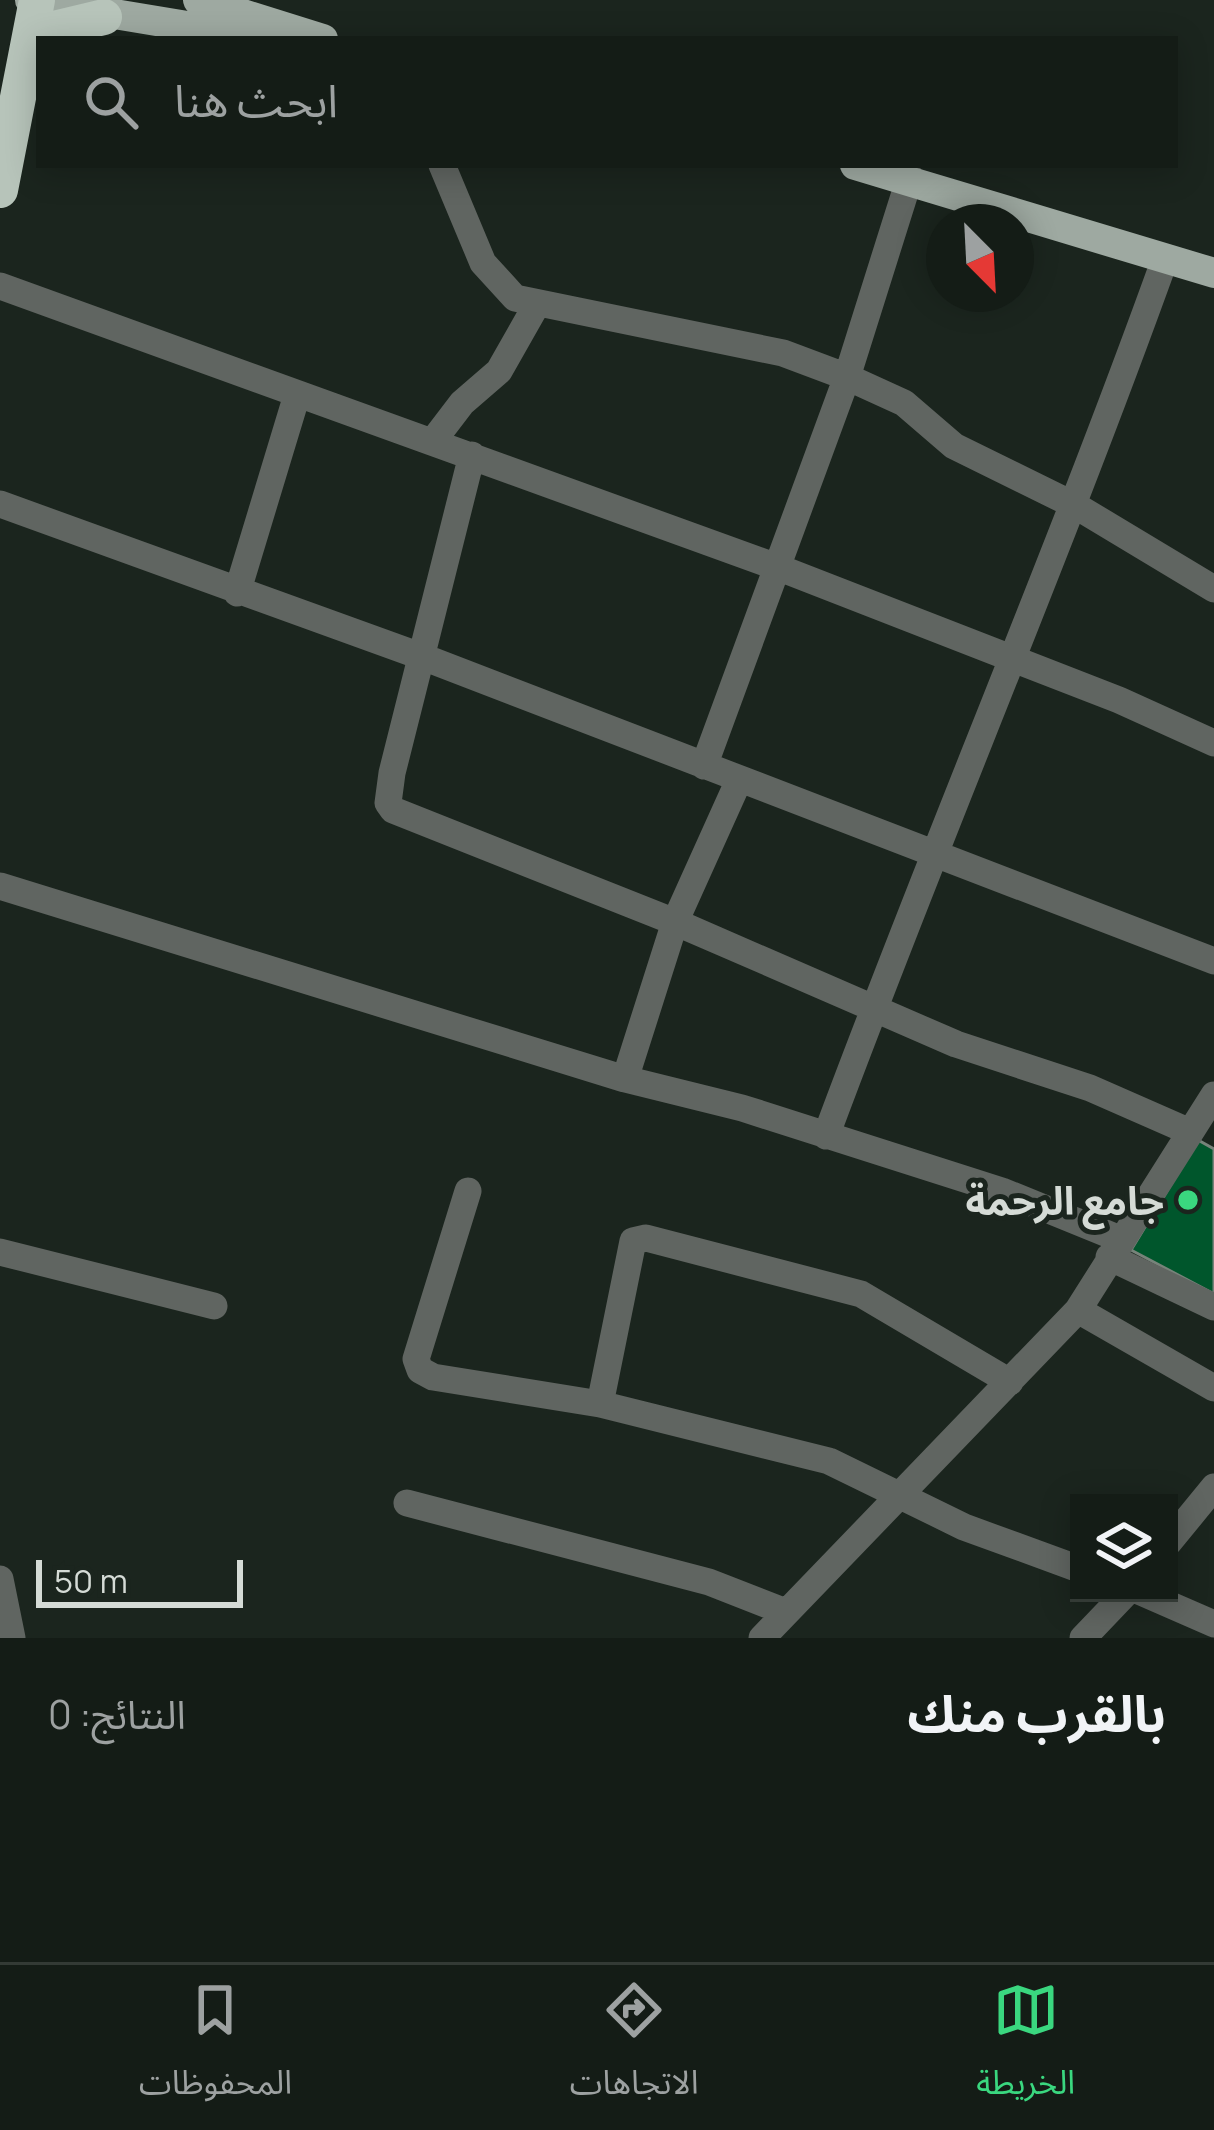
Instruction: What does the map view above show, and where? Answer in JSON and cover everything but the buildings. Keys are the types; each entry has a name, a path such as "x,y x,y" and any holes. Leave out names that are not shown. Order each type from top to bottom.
{"highway":[{"path":"0,190 36,42 34,1"},
{"path":"45,36 104,16"}],"main road":[{"path":"198,0 312,36"},
{"path":"34,1 244,36"},
{"path":"868,168 1214,273"}],"street":[{"path":"443,168 483,263 514,298 783,353 848,377 904,404 954,446 1076,506 1214,589"},
{"path":"704,766 848,377 910,178"},
{"path":"826,1136 1010,659 1076,506 1165,259"},
{"path":"0,286 777,567 1214,743"},
{"path":"433,441 462,403 499,371 536,304"},
{"path":"237,593 297,394"},
{"path":"472,455 392,773 388,803 393,810 676,922 956,1044 1090,1088 1188,1131"},
{"path":"0,504 423,657 1214,961"},
{"path":"625,1079 676,922 739,780"},
{"path":"0,886 1002,1191 1115,1248 1214,1307"},
{"path":"762,1638 1078,1310 1188,1131 1212,1103"},
{"path":"468,1191 416,1359 420,1370 433,1378 600,1404 829,1461 964,1527 1070,1566"},
{"path":"600,1404 633,1241 646,1238 862,1294 1010,1382"},
{"path":"0,1252 214,1306"},
{"path":"1078,1310 1214,1388"},
{"path":"1178,1530 1214,1487"},
{"path":"407,1504 709,1582 786,1612"},
{"path":"0,1579 12,1638"},
{"path":"1083,1638 1117,1602"},
{"path":"1164,1602 1214,1624"}],"place":[{"name":"جامع الرحمة","path":"1188,1200"}]}
